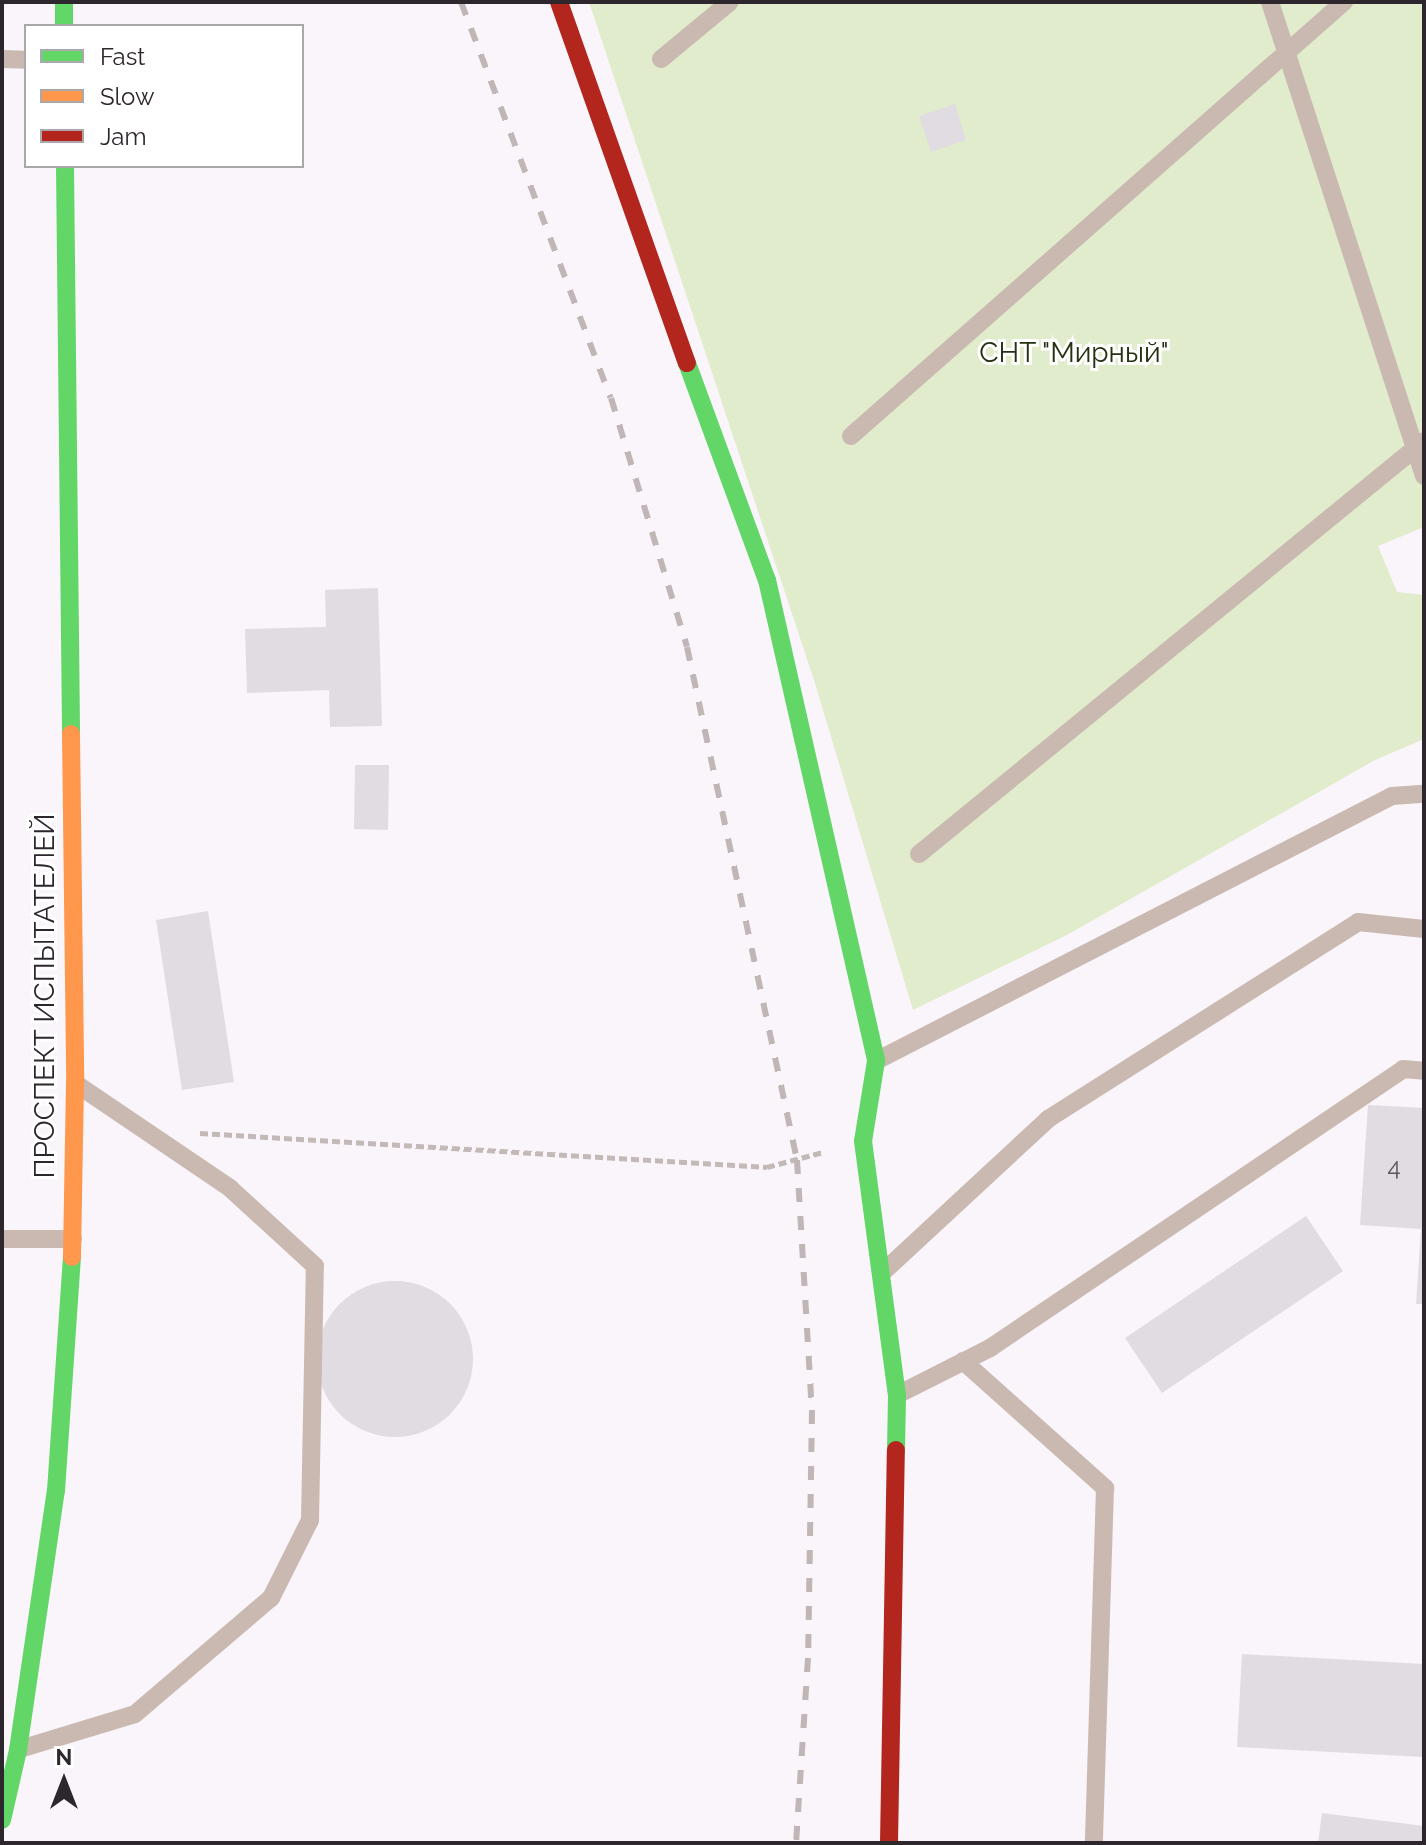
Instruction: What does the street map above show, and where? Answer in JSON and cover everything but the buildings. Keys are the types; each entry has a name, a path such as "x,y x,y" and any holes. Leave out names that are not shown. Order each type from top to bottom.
{"street":[{"path":"64,2 64,24"},
{"path":"559,2 616,169 767,580 876,1061 863,1141 897,1395 889,1843"},
{"name":"ПРОСПЕКТ ИСПЫТАТЕЛЕЙ","path":"2,1820 18,1750 56,1491 73,1239 75,1083 65,168"}],"lane":[{"path":"661,59 730,2"},
{"path":"1270,2 1420,445 1424,476"},
{"path":"851,436 1344,2"},
{"path":"2,59 24,60"},
{"path":"919,854 1420,445"},
{"path":"876,1061 1392,796 1424,794"},
{"path":"881,1274 1048,1119 1331,939 1358,922 1424,929"},
{"path":"897,1395 990,1348 1403,1069 1424,1071"},
{"path":"18,1750 135,1714 271,1598 310,1520 315,1266 230,1188 75,1083"},
{"path":"2,1239 73,1239"},
{"path":"963,1361 1105,1488 1094,1843"}],"path":[{"path":"190,1132 767,1167 863,1141"}],"green space":[{"name":"СНТ \"Мирный\"","path":"589,2 1424,2 1424,527 1378,546 1397,592 1424,595 1424,739 1375,760 1067,935 913,1010 814,680"}],"railway":[{"path":"461,2 611,398 687,647 797,1160 812,1410 808,1658 796,1843"}],"traffic: fast":[{"path":"64,2 64,24"},
{"path":"65,168 71,734"},
{"path":"687,363 767,580 876,1061 863,1141 897,1395 896,1450"},
{"path":"2,1820 18,1750 56,1491 72,1257"}],"traffic: slow":[{"path":"71,734 75,1083 72,1257"}],"traffic: jam":[{"path":"559,2 687,363"},
{"path":"889,1843 896,1450"}]}
